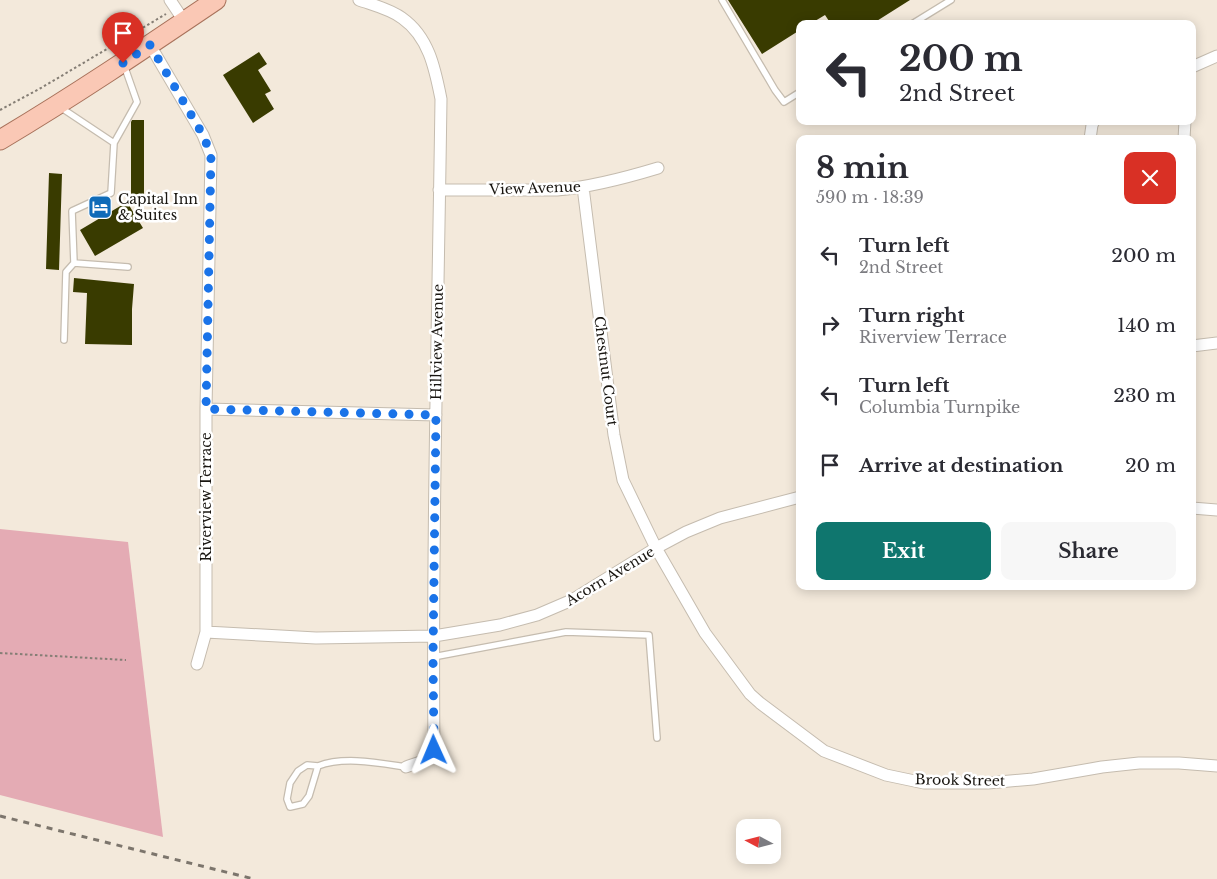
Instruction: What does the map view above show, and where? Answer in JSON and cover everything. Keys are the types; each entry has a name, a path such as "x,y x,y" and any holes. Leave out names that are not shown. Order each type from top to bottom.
{"main road":[{"path":"0,140 150,45 177,10 216,0"}],"street":[{"name":"Hillview Avenue","path":"359,0 402,18 414,29 424,42 433,62 441,99 433,754 406,767"},
{"name":"Riverview Terrace","path":"150,45 203,135 211,155 206,409 206,632 197,664"},
{"path":"1196,65 1217,56"},
{"name":"View Avenue","path":"440,190 557,190 619,180 658,168"},
{"name":"Chestnut Court","path":"584,187 614,435 623,480 656,548"},
{"path":"1196,346 1217,343"},
{"path":"206,409 436,415"},
{"name":"Acorn Avenue","path":"206,632 316,638 434,636 500,625 537,615 572,600 656,548 686,532 720,518 796,498"},
{"path":"1196,508 1217,510"},
{"name":"Brook Street","path":"656,548 705,633 750,694 782,721 824,751 886,775 924,783 997,782 1033,779 1102,767 1139,764 1178,763 1217,766"}],"lane":[{"path":"722,0 784,102 796,94"},
{"path":"918,20 950,0"},
{"path":"64,340 66,272 74,263 72,211 111,193 114,143 137,102 123,63"},
{"path":"57,105 114,143"},
{"path":"74,263 128,267"},
{"path":"433,657 566,632 649,635 657,738"},
{"path":"318,766 309,796 304,804 290,807 287,799 290,783 298,771 307,765 318,766 329,762 364,761 406,767"}],"path":[{"path":"0,110 159,18 177,10"},
{"path":"0,654 126,660"}],"shaded area":[{"path":"0,529 128,542 163,837 0,795"}],"building":[{"path":"728,0 910,0 878,20 828,20 825,15 817,20 796,20 796,33 762,54"},
{"path":"259,52 267,64 258,70 271,91 265,94 274,109 253,123 223,75"},
{"path":"132,120 144,120 144,195 131,195"},
{"path":"49,173 62,174 59,270 46,269"},
{"path":"127,202 143,228 95,256 80,230"},
{"path":"74,278 134,284 132,345 85,344 87,293 73,292"}],"railway":[{"path":"0,816 254,879"}],"place":[{"name":"Capital Inn & Suites","path":"100,207"}],"route":[{"path":"123,63 150,45 203,135 211,155 206,409 436,415 433,657 434,750"}]}
